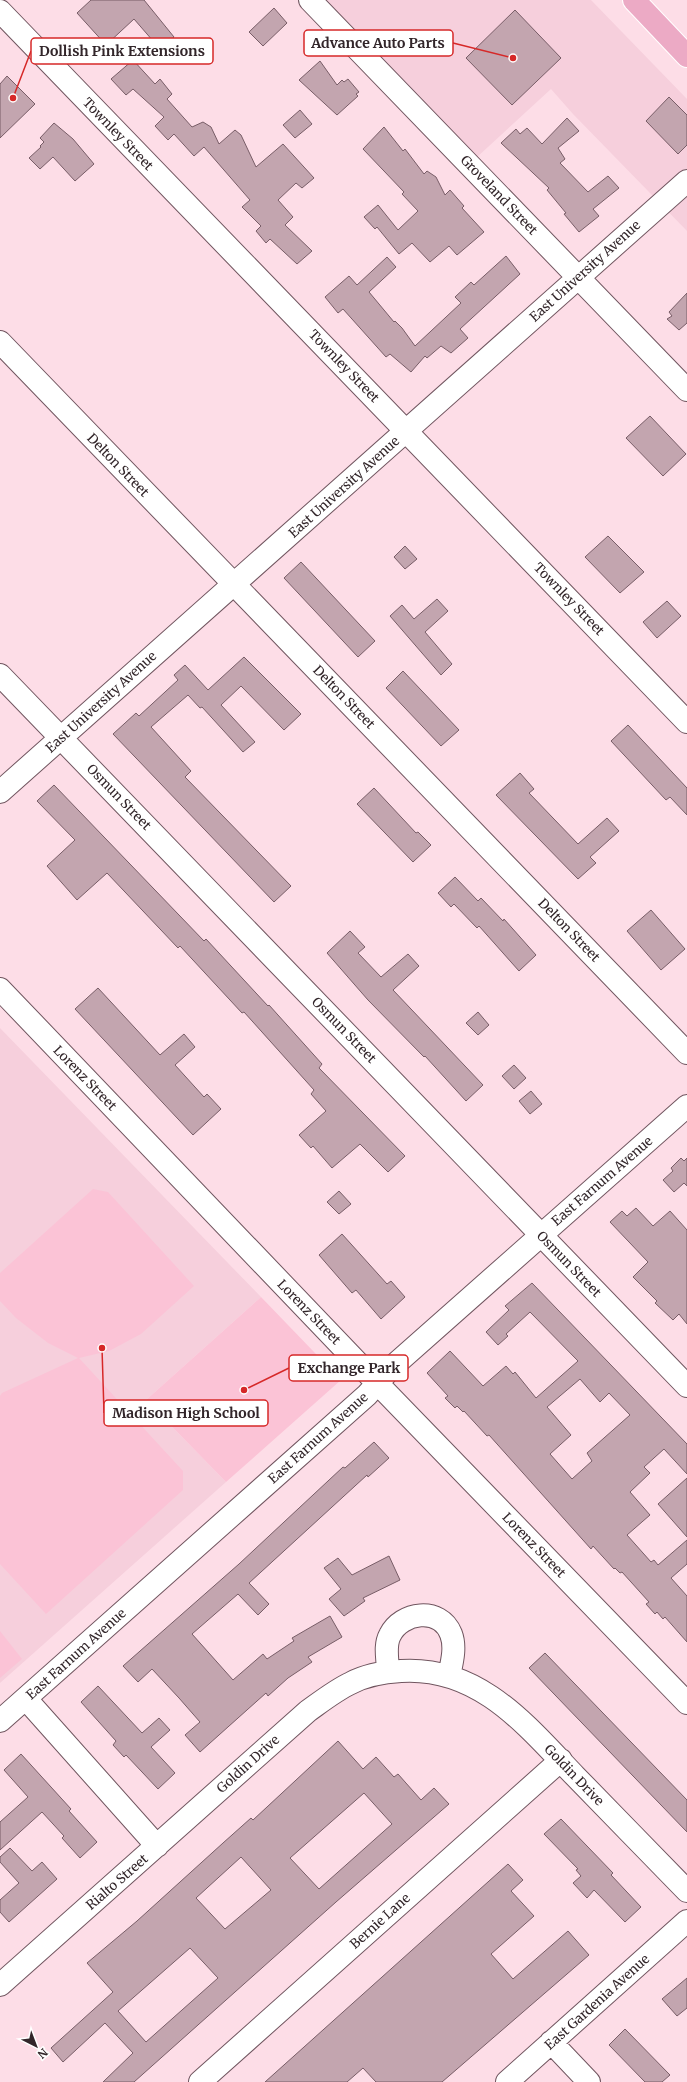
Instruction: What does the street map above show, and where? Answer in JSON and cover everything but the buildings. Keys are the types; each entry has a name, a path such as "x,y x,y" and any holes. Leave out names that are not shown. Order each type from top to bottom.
{"main road":[{"path":"634,0 687,56"}],"street":[{"name":"Groveland Street","path":"310,0 687,390"},
{"name":"Townley Street","path":"0,12 687,722"},
{"name":"East University Avenue","path":"0,792 687,181"},
{"name":"Delton Street","path":"0,342 687,1052"},
{"name":"Osmun Street","path":"0,675 687,1386"},
{"name":"Lorenz Street","path":"0,989 377,1383 687,1703"},
{"name":"East Farnum Avenue","path":"0,1721 361,1400 391,1368 687,1106"},
{"path":"388,1672 387,1646 389,1636 401,1622 410,1616 420,1614 436,1619 444,1624 450,1632 453,1641 450,1676"},
{"name":"Goldin Drive","path":"157,1846 308,1711 352,1682 388,1672 413,1670 450,1676 467,1682 499,1701 561,1760 687,1891"},
{"name":"Rialto Street","path":"0,1985 157,1846 26,1699"},
{"name":"Bernie Lane","path":"200,2082 561,1760"},
{"name":"East Gardenia Avenue","path":"507,2082 687,1921"},
{"path":"551,2042 589,2082"}],"shaded area":[{"path":"324,0 591,0 687,99 687,231 573,114 551,89 476,158"},
{"path":"0,1028 261,1297 146,1400 226,1482 0,1683"},
{"path":"93,1189 108,1192 194,1286 141,1334 109,1351 79,1358 183,1471 183,1490 46,1614 0,1564 0,1396 2,1393 78,1358 48,1343 16,1318 0,1301 0,1273"},
{"path":"261,1297 341,1380 226,1482 146,1400"},
{"path":"0,1631 22,1659 0,1678"}],"place":[{"name":"Advance Auto Parts","path":"513,58"},
{"name":"Dollish Pink Extensions","path":"13,98"},
{"name":"Madison High School","path":"102,1348"},
{"name":"Exchange Park","path":"244,1390"}]}
